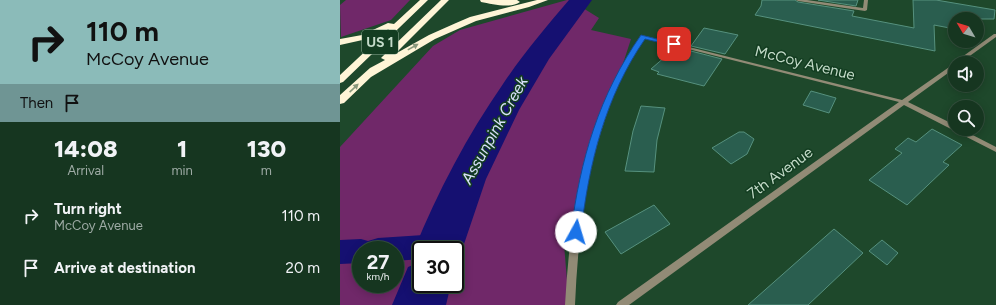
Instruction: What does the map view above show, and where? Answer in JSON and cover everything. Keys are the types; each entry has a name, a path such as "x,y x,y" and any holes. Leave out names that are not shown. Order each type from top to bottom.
{"highway":[{"name":"US 1","path":"340,101 445,0"},
{"path":"484,0 501,3 529,0"},
{"path":"368,75 408,50 452,27 544,0"},
{"name":"US 1","path":"340,80 422,2"},
{"path":"340,42 364,37 380,31 390,26 422,2"}],"street":[{"path":"798,0 865,10 866,0"},
{"name":"7th Avenue","path":"967,56 996,35"},
{"name":"McCoy Avenue","path":"570,305 571,280 580,201 590,153 602,115 615,84 629,58 644,36 904,102 948,125"},
{"name":"7th Avenue","path":"621,305 948,70"},
{"name":"McCoy Avenue","path":"969,136 996,150"}],"shaded area":[{"path":"346,0 410,0 391,20 341,37 340,5"},
{"path":"567,0 570,0 599,18 591,30 631,39 564,244 569,305 340,305 340,147 433,46 460,30"}],"building":[{"path":"762,0 795,0 798,2 854,11 852,16 914,28 913,0 936,0 995,10 994,19 984,19 984,12 948,12 948,28 934,25 935,51 755,15 761,6"},
{"path":"818,0 858,0 856,6"},
{"path":"704,28 738,35 725,54 691,46"},
{"path":"687,50 722,59 704,86 657,74 659,72 651,69 666,56 680,60"},
{"path":"811,91 836,98 829,113 803,105"},
{"path":"641,106 665,108 657,140 654,172 625,171 633,131"},
{"path":"932,129 962,145 943,162 949,165 907,205 869,180 902,153 895,149 908,138 916,142"},
{"path":"739,132 744,132 754,139 747,154 731,164 712,148"},
{"path":"654,205 670,224 621,254 605,232"},
{"path":"834,229 863,253 808,305 748,305"},
{"path":"882,240 898,253 887,265 869,251"}],"waterway":[{"name":"Assunpink Creek","path":"441,241 466,179 502,110 535,59 581,0"},
{"path":"404,248 412,248"},
{"path":"340,252 352,251"},
{"name":"Assunpink Creek","path":"419,305 423,293"}],"route":[{"path":"576,232 580,201 590,153 602,115 615,84 629,58 644,36 674,44"}]}
